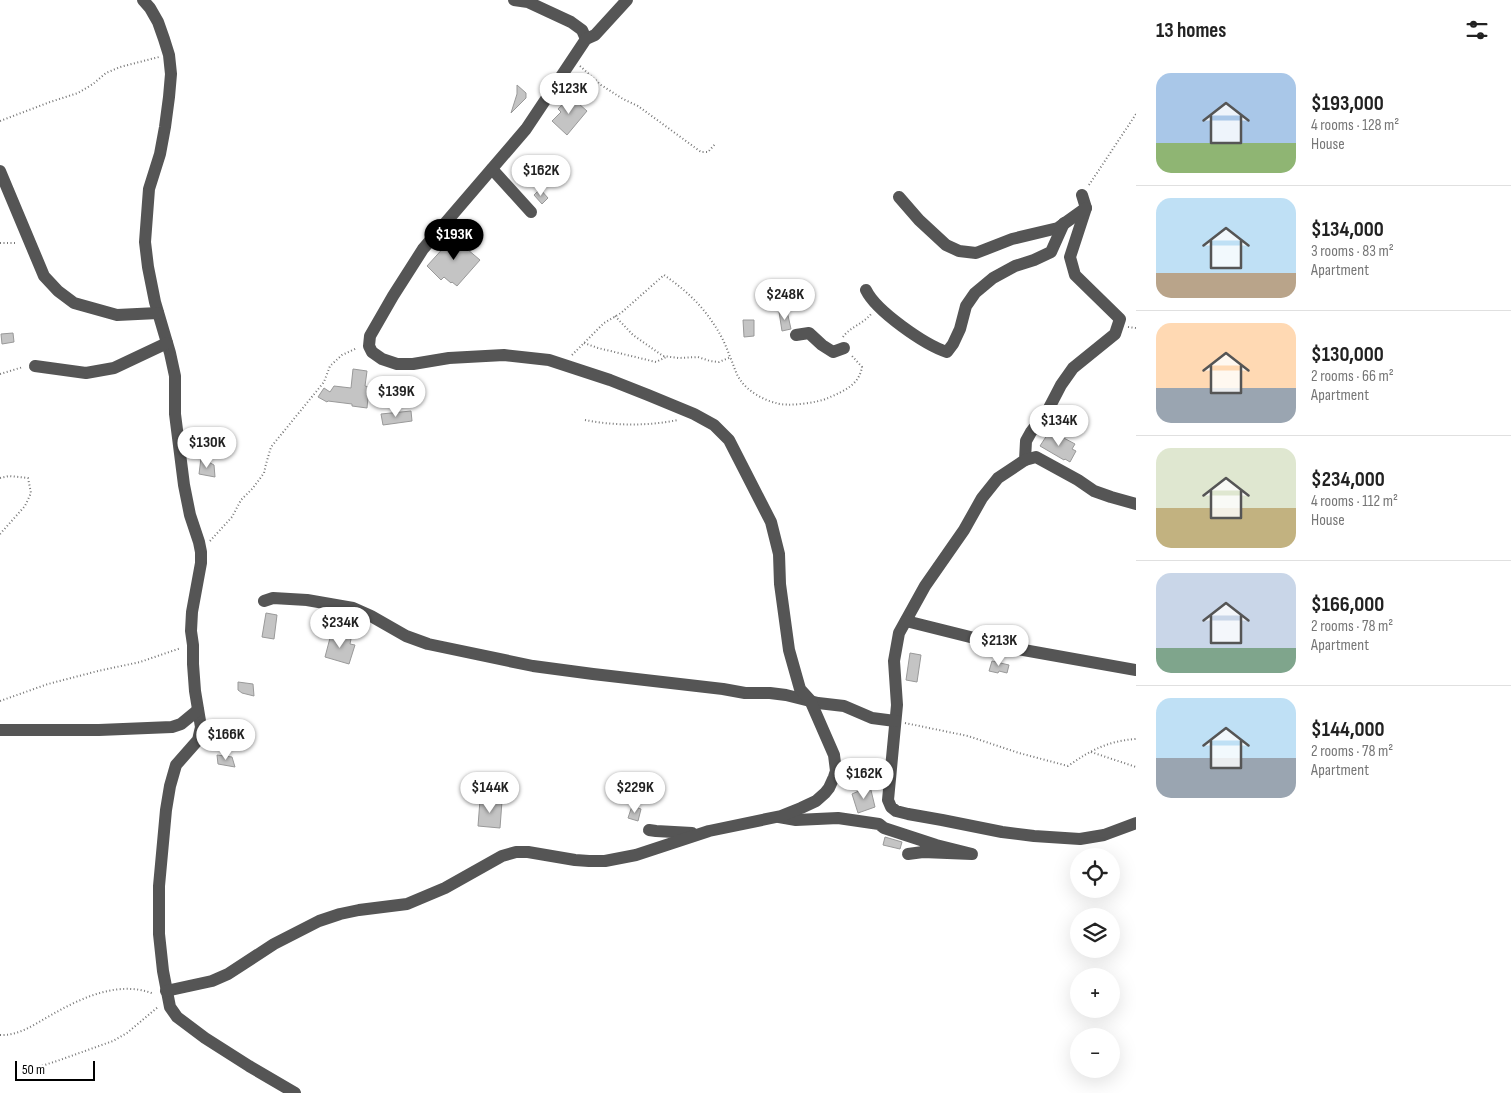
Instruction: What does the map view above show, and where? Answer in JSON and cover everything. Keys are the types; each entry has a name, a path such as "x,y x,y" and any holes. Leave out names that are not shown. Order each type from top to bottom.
{"street":[{"path":"143,0 158,22 169,55 171,74 160,154 149,189 145,242 148,267 158,313 175,376 176,414 184,484 190,515 201,552 191,631 194,682 201,727 200,735 198,740 176,765 170,786 159,886 159,934 167,996 170,1006 177,1017 205,1038 295,1093"},
{"path":"517,0 528,2 570,22 582,30 586,39"},
{"path":"167,996 220,978 274,944 319,922 340,914 359,910 407,904 444,888 502,856 516,852 528,852 575,860 605,861 636,855 709,832 777,816 801,808 816,800 829,788 836,771 834,755 810,700 800,689 789,650 780,584 779,554 771,522 729,440 714,425 694,414 610,380 549,360 504,355 396,364 377,356 369,346 370,336 374,328 423,249 526,129 586,39 595,35 627,0"},
{"path":"492,169 531,212"},
{"path":"0,171 44,276 58,291 74,303 117,315 158,313"},
{"path":"899,197 934,235 946,245 976,253 1012,239 1058,228 1084,202"},
{"path":"1025,460 1026,441 1048,410 1061,385 1073,368 1114,334 1120,319 1076,275 1070,257 1084,202"},
{"path":"866,290 870,298 877,305 917,336 937,349 947,352 960,329 966,306 975,293 993,278 1015,266 1050,252 1064,223"},
{"path":"796,335 809,334 833,352 844,348"},
{"path":"35,366 86,373 114,368 167,343"},
{"path":"1136,504 1094,491 1036,457 1025,460 998,478 982,498 964,530 925,586 899,633 894,661 897,705 888,800 891,807 896,811 1002,832 1034,836 1080,839 1104,835 1136,823"},
{"path":"264,601 273,598 308,600 353,608 364,612 406,636 428,644 533,666 745,693 786,695 818,703 844,706 872,718 895,721"},
{"path":"906,621 1018,649 1136,670"},
{"path":"0,730 99,730 172,727 181,724 198,710"},
{"path":"777,816 796,820 838,818 880,824 884,828 936,846 972,854 923,852 908,854"},
{"path":"650,830 679,833 709,832"}],"path":[{"path":"0,121 78,93 106,73 120,67 169,55"},
{"path":"572,60 586,70 601,85 623,100 638,106 701,152 708,152 716,142"},
{"path":"1084,202 1136,114"},
{"path":"0,243 30,242"},
{"path":"565,365 569,358 604,323 664,275 681,287 713,323 741,381 750,390 777,404 821,400 843,391 855,383 861,376 862,366 844,348 842,338 847,331 858,326 869,316 877,305"},
{"path":"615,316 633,335 663,356 679,358 698,357 719,362 730,357"},
{"path":"584,343 656,362 668,356"},
{"path":"201,552 232,517 241,500 253,488 264,472 271,447 324,382 330,366 353,349 369,346"},
{"path":"0,374 19,367 35,366"},
{"path":"585,420 599,423 651,424 676,421 694,414"},
{"path":"0,478 9,476 28,478 31,493 24,506 0,534"},
{"path":"1,700 48,684 98,670 140,662 193,645"},
{"path":"895,721 968,736 1019,753 1068,766 1090,751 1121,740 1136,739"},
{"path":"1090,751 1136,768"},
{"path":"0,1035 7,1035 28,1028 70,1005 107,991 130,988 167,996 127,1033 113,1041 32,1068"}],"building":[{"path":"517,85 526,93 526,98 511,113 517,94"},
{"path":"570,96 587,111 567,135 552,121 561,112 558,109"},
{"path":"540,189 548,198 542,204 534,195"},
{"path":"456,234 470,246 467,249 480,260 457,286 444,277 441,280 427,266"},
{"path":"787,311 791,329 782,331 779,312"},
{"path":"743,320 754,320 754,336 744,337"},
{"path":"13,333 14,342 2,344 1,334"},
{"path":"353,369 367,371 365,386 369,387 367,408 352,406 352,404 327,402 318,397 324,388 330,392 334,386 351,388"},
{"path":"411,411 412,421 383,425 381,414"},
{"path":"1049,432 1075,444 1072,449 1076,451 1070,462 1040,446"},
{"path":"201,458 214,465 215,477 199,474"},
{"path":"266,613 277,615 274,639 262,637"},
{"path":"336,635 351,639 350,644 355,645 349,664 325,657 330,638"},
{"path":"910,653 921,655 917,682 906,680"},
{"path":"992,661 1009,665 1007,673 989,671"},
{"path":"238,682 253,684 254,696 238,690"},
{"path":"217,755 232,757 235,767 218,764"},
{"path":"870,786 875,807 858,813 852,794"},
{"path":"480,800 502,801 500,828 478,826"},
{"path":"632,806 641,809 638,821 628,818"},
{"path":"885,837 902,842 900,849 883,845"}]}
